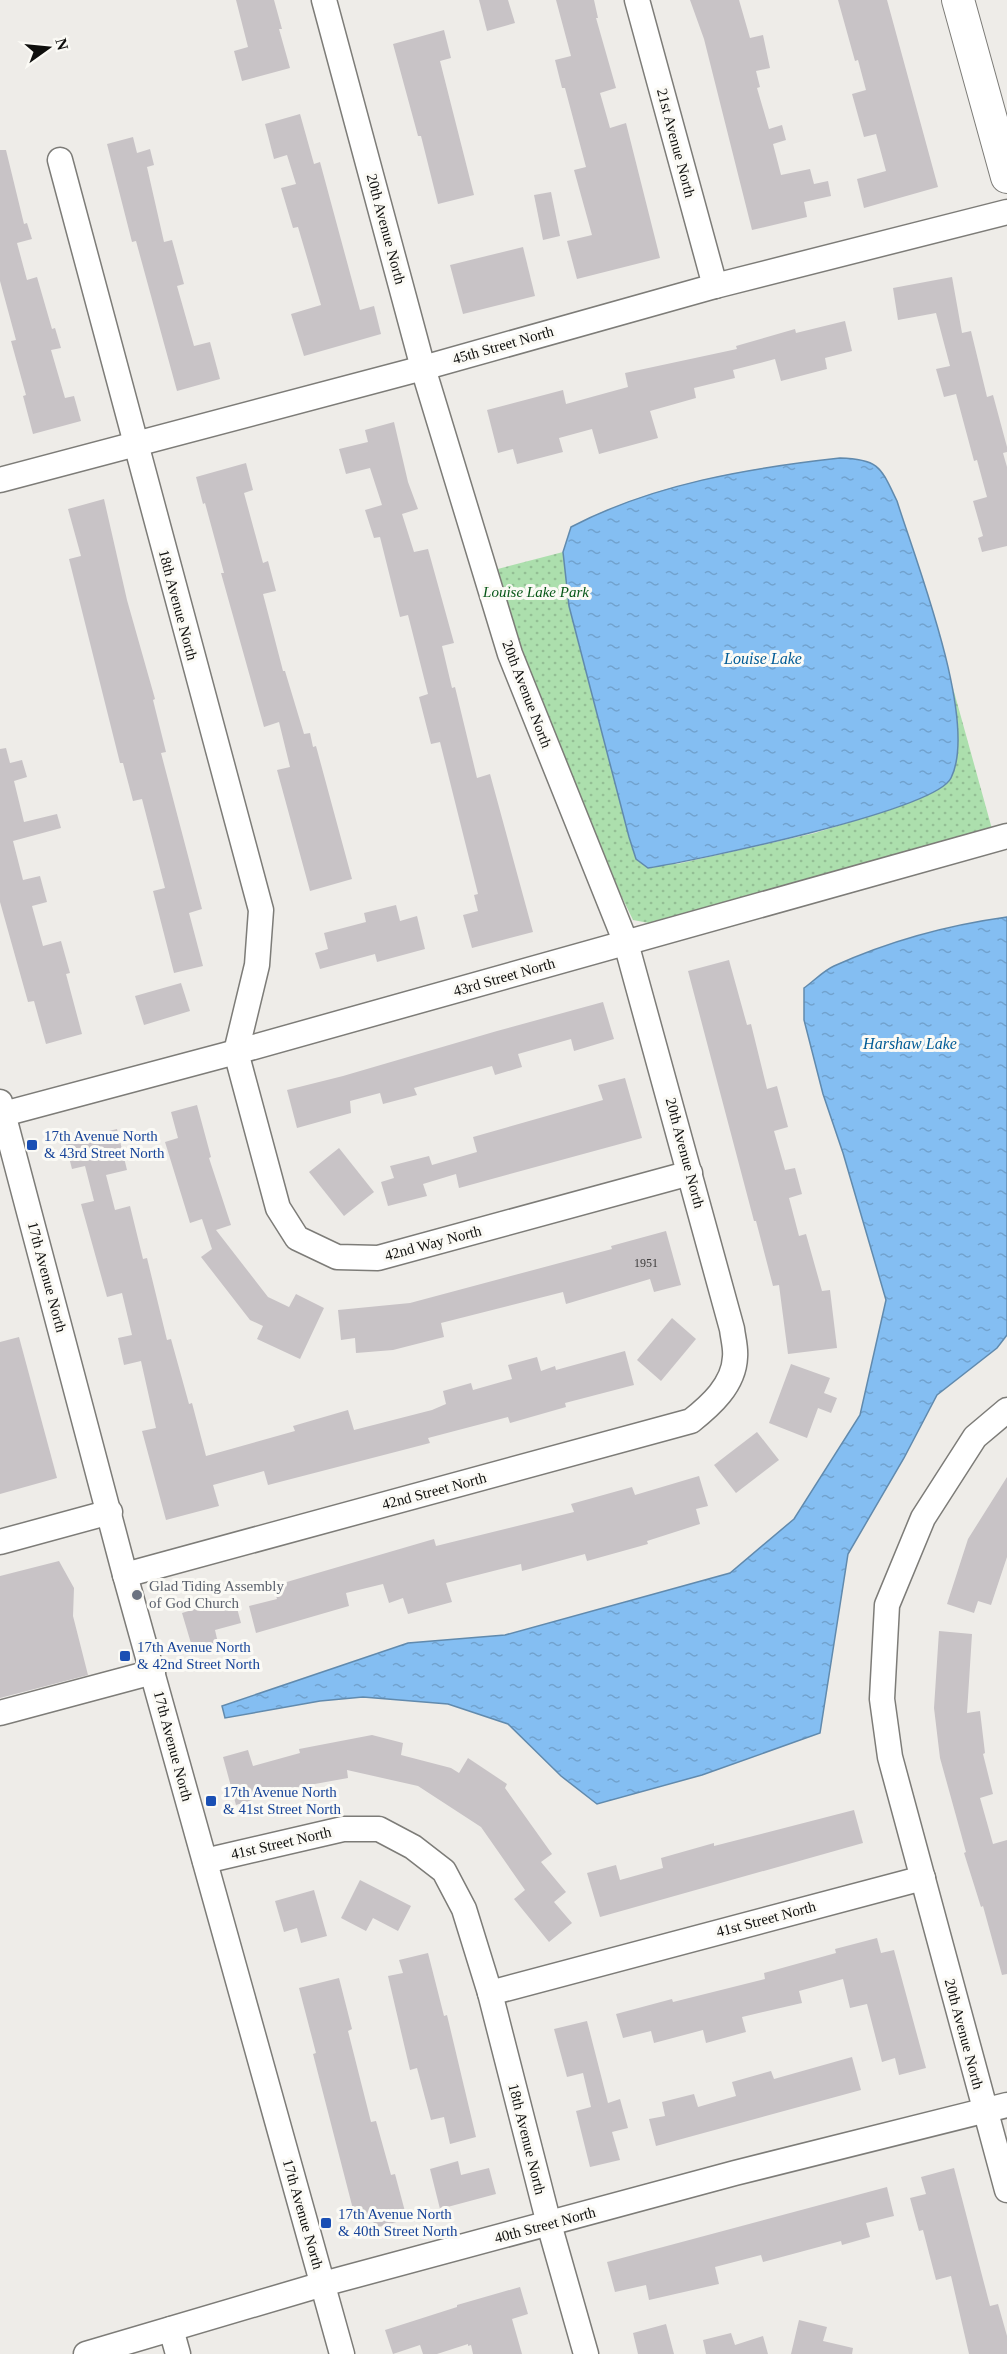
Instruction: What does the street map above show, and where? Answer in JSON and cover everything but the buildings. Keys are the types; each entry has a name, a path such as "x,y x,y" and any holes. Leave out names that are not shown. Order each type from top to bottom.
{"main road":[{"path":"958,0 1007,177"}],"street":[{"name":"20th Avenue North","path":"324,0 423,368 510,654 626,943 732,1329 735,1359 728,1382"},
{"name":"21st Avenue North","path":"637,0 715,286"},
{"name":"18th Avenue North","path":"60,160 261,910 257,965 236,1052"},
{"name":"45th Street North","path":"0,480 423,368 715,286 1007,212"},
{"name":"43rd Street North","path":"1,1110 236,1052 1007,836"},
{"name":"42nd Way North","path":"236,1052 278,1208 297,1238 337,1257 378,1258 690,1173"},
{"name":"17th Avenue North","path":"1,1110 126,1575 342,2354"},
{"name":"42nd Street North","path":"126,1575 690,1421 713,1404 728,1382"},
{"path":"923,1878 890,1756 882,1699 887,1605 924,1518 975,1437 1007,1410"},
{"path":"0,1542 110,1512"},
{"path":"0,1713 153,1672"},
{"name":"41st Street North","path":"205,1861 343,1829 378,1830 412,1847 444,1871 464,1909 490,1993 923,1878"},
{"name":"20th Avenue North","path":"923,1878 996,2108 1007,2190"},
{"name":"18th Avenue North","path":"490,1993 549,2224 586,2354"},
{"name":"40th Street North","path":"86,2354 322,2284 735,2173 996,2108"},
{"path":"171,2329 178,2354"}],"green space":[{"name":"Louise Lake Park","path":"563,552 569,606 636,859 677,864 815,833 898,807 958,729 953,688 992,829 649,923 633,920 529,668 494,570"}],"water":[{"name":"Louise Lake","path":"840,458 864,460 878,467 897,501 942,641 951,682 957,720 957,753 951,778 935,791 903,805 860,819 712,856 648,868 636,859 629,837 569,606 563,552 571,527 635,499 702,480 771,467"},
{"name":"Harshaw Lake","path":"1007,917 1007,1335 997,1348 937,1395 904,1458 848,1554 820,1733 702,1775 597,1804 561,1776 508,1724 448,1704 363,1697 320,1701 225,1718 222,1706 408,1643 505,1635 730,1573 794,1519 860,1415 886,1300 843,1153 823,1094 804,1020 804,988 830,968 875,949 941,930"}],"place":[{"name":"17th Avenue North & 43rd Street North","path":"32,1145"},
{"name":"Glad Tiding Assembly of God Church","path":"137,1595"},
{"name":"17th Avenue North & 42nd Street North","path":"125,1656"},
{"name":"17th Avenue North & 41st Street North","path":"211,1801"},
{"name":"17th Avenue North & 40th Street North","path":"326,2223"}]}
